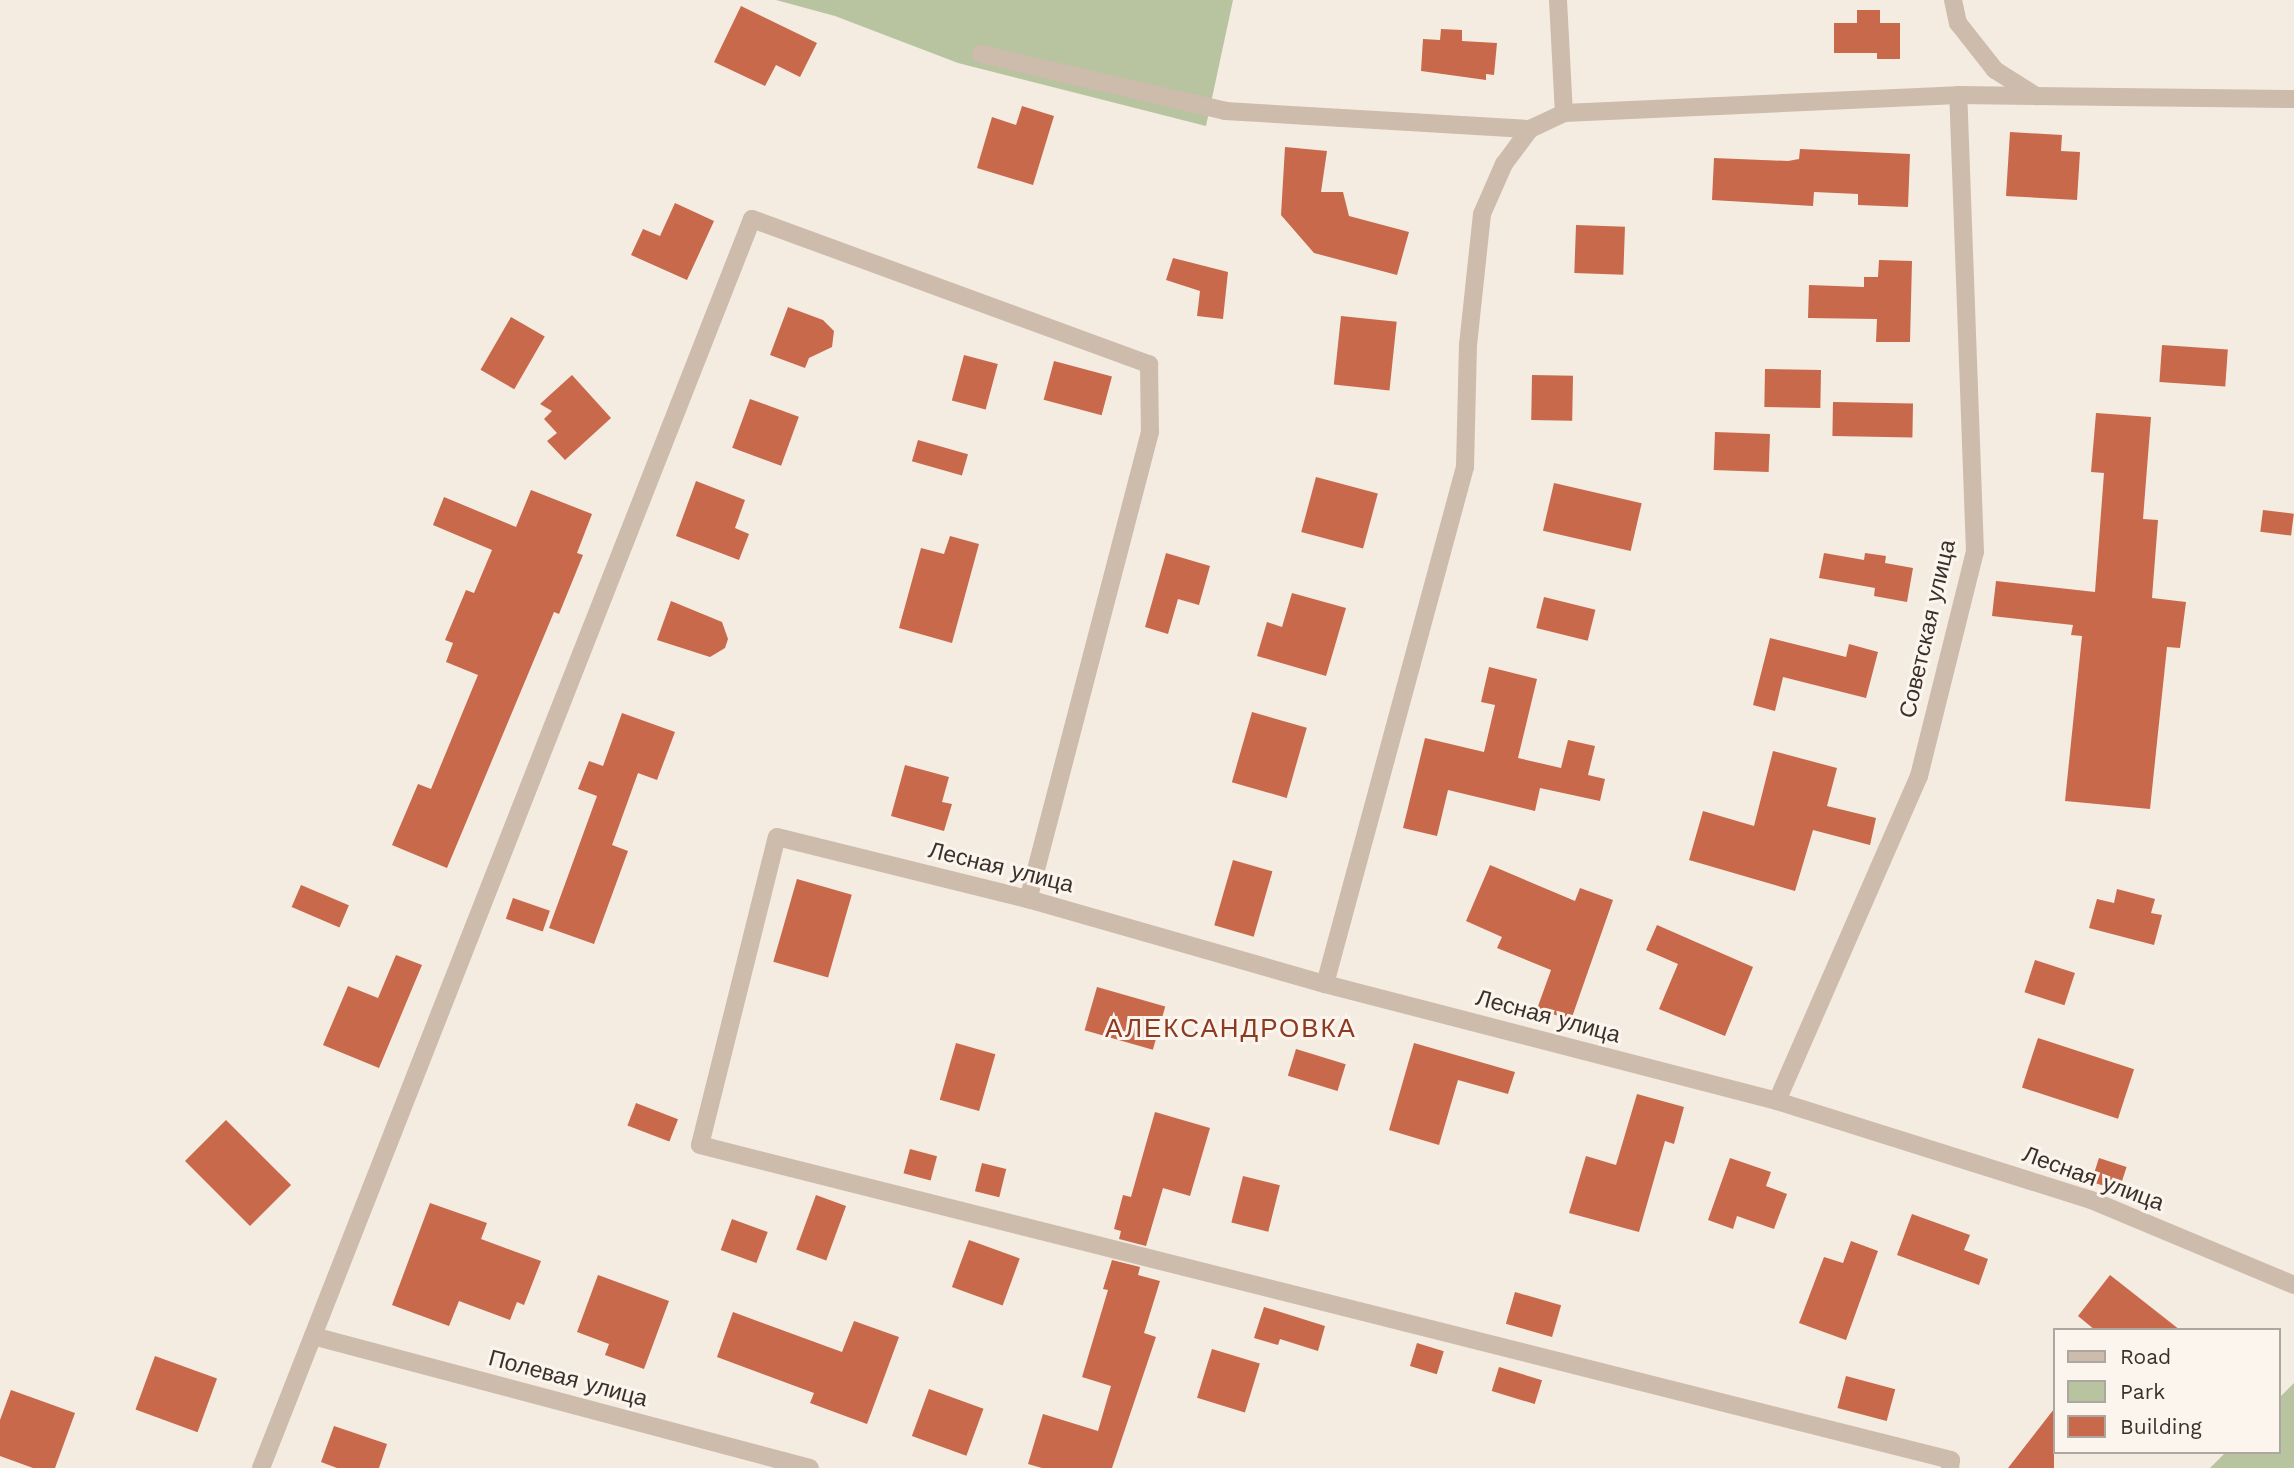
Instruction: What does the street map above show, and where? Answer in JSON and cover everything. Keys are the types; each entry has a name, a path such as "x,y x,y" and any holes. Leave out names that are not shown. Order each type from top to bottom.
{"street":[{"path":"1558,0 1564,113"},
{"path":"1953,0 1958,23 1994,70 2036,96"},
{"path":"981,54 1225,111 1530,129"},
{"path":"1325,984 1465,467 1468,345 1482,214 1504,164 1530,129 1564,113 1958,95 2294,99"},
{"name":"Советская улица","path":"1777,1101 1919,776 1975,552 1958,95"},
{"path":"261,1468 752,219 1149,364 1150,432 1028,899"},
{"name":"Лесная улица","path":"1950,1468 1951,1460 700,1145 777,837 1028,899 1325,984 1777,1101 2091,1200 2294,1285"},
{"name":"Полевая улица","path":"313,1336 810,1468"}],"green space":[{"path":"776,0 1233,0 1206,126 958,63 835,16"},
{"path":"2294,1383 2294,1468 2210,1468 2224,1454 2280,1454 2280,1397"}],"building":[{"path":"741,6 817,43 800,77 776,65 765,86 714,62"},
{"path":"1857,10 1880,10 1880,23 1900,23 1900,59 1877,59 1877,53 1834,53 1834,23 1857,23"},
{"path":"1441,29 1462,30 1462,41 1497,43 1494,75 1486,74 1486,80 1421,71 1423,39 1440,40"},
{"path":"1022,106 1054,116 1033,185 977,168 992,117 1016,125"},
{"path":"2010,132 2062,135 2061,151 2080,152 2077,200 2006,196"},
{"path":"1285,147 1327,151 1321,192 1343,192 1349,216 1409,232 1397,275 1314,253 1281,215"},
{"path":"1800,149 1910,154 1908,207 1858,205 1858,194 1814,192 1813,206 1712,200 1714,158 1788,161 1799,159"},
{"path":"675,203 714,221 687,280 631,255 643,229 660,236"},
{"path":"1576,225 1625,227 1623,275 1574,273"},
{"path":"1173,258 1228,272 1223,319 1197,316 1200,291 1166,280"},
{"path":"1879,260 1912,261 1910,342 1876,342 1877,319 1808,318 1809,285 1864,287 1864,277 1878,277"},
{"path":"788,307 823,320 834,331 832,347 809,358 805,368 770,355"},
{"path":"1341,316 1397,322 1389,390 1334,385"},
{"path":"511,317 545,336 514,389 480,370"},
{"path":"2162,345 2228,350 2225,387 2159,382"},
{"path":"964,355 998,364 986,409 952,400"},
{"path":"1054,361 1112,377 1102,415 1044,400"},
{"path":"1765,369 1821,370 1820,408 1764,407"},
{"path":"572,375 611,418 565,460 547,441 557,433 544,419 552,411 540,404"},
{"path":"1532,375 1573,376 1572,421 1531,420"},
{"path":"750,399 799,417 781,466 732,448"},
{"path":"1833,402 1913,403 1912,437 1832,436"},
{"path":"2096,413 2151,417 2143,519 2158,520 2152,598 2186,602 2180,648 2167,647 2150,809 2065,801 2082,636 2071,635 2073,625 1992,616 1996,581 2095,592 2104,473 2091,472"},
{"path":"1715,432 1770,434 1769,472 1714,470"},
{"path":"918,440 968,454 962,475 912,461"},
{"path":"1316,477 1378,494 1363,549 1301,532"},
{"path":"696,481 745,500 735,528 749,534 739,560 676,536"},
{"path":"1554,483 1642,503 1631,551 1543,531"},
{"path":"531,490 592,514 577,553 583,555 559,614 554,612 447,868 392,845 418,784 431,789 478,675 446,662 453,643 445,640 466,590 474,593 492,550 433,525 444,497 516,527"},
{"path":"2263,510 2294,514 2291,536 2260,532"},
{"path":"950,536 979,544 952,643 899,628 921,548 944,554"},
{"path":"1166,553 1210,566 1199,605 1178,599 1168,634 1145,627"},
{"path":"1824,553 1864,560 1865,553 1886,556 1885,563 1913,568 1907,602 1874,596 1875,588 1819,578"},
{"path":"1292,593 1346,608 1326,676 1257,656 1267,622 1282,627"},
{"path":"1544,597 1595,610 1588,641 1536,628"},
{"path":"671,601 722,622 728,639 725,648 710,657 657,640"},
{"path":"1770,638 1846,657 1849,644 1878,652 1866,698 1783,677 1775,711 1753,705"},
{"path":"1489,667 1537,679 1518,758 1561,768 1568,740 1595,746 1588,775 1605,779 1600,801 1540,788 1535,811 1448,790 1437,836 1403,828 1425,738 1484,752 1495,705 1481,702"},
{"path":"1252,712 1307,728 1287,798 1232,782"},
{"path":"622,713 675,732 657,780 638,773 612,845 628,851 594,944 549,928 597,796 578,789 589,761 603,766"},
{"path":"1773,751 1837,768 1827,806 1876,818 1870,845 1813,830 1795,891 1689,860 1703,811 1754,826"},
{"path":"905,765 949,777 942,802 952,804 944,831 891,816"},
{"path":"1233,860 1272,871 1254,937 1214,925"},
{"path":"1490,865 1575,901 1580,888 1613,900 1571,1020 1537,1009 1551,970 1497,948 1502,937 1466,921"},
{"path":"797,879 852,895 828,977 773,962"},
{"path":"301,885 349,905 339,927 292,907"},
{"path":"2117,889 2155,899 2151,913 2162,915 2154,945 2089,928 2097,899 2114,903"},
{"path":"513,898 550,911 543,931 506,919"},
{"path":"1657,925 1753,967 1725,1036 1659,1009 1678,964 1646,950"},
{"path":"396,955 422,965 379,1068 323,1045 348,986 378,998"},
{"path":"2035,960 2075,973 2064,1005 2024,992"},
{"path":"1097,987 1165,1007 1153,1050 1085,1030"},
{"path":"2038,1038 2134,1069 2118,1119 2022,1087"},
{"path":"956,1043 995,1054 979,1111 940,1100"},
{"path":"1414,1043 1515,1072 1508,1094 1458,1080 1439,1145 1389,1130"},
{"path":"1296,1049 1346,1064 1338,1091 1288,1076"},
{"path":"1637,1094 1684,1107 1674,1144 1665,1141 1639,1232 1569,1213 1586,1156 1616,1165"},
{"path":"636,1103 678,1119 669,1142 627,1125"},
{"path":"1155,1112 1210,1128 1190,1196 1163,1188 1146,1246 1119,1239 1121,1231 1114,1229 1123,1195 1131,1197"},
{"path":"226,1120 291,1185 250,1226 185,1161"},
{"path":"910,1149 937,1156 931,1180 904,1173"},
{"path":"1730,1158 1771,1172 1766,1186 1787,1194 1774,1229 1737,1216 1733,1229 1708,1220"},
{"path":"2099,1158 2127,1167 2119,1191 2091,1182"},
{"path":"982,1163 1006,1169 999,1197 975,1191"},
{"path":"1243,1176 1280,1185 1268,1232 1231,1223"},
{"path":"816,1195 846,1206 826,1260 796,1250"},
{"path":"430,1203 487,1223 481,1239 541,1261 524,1305 517,1302 510,1320 459,1301 449,1326 392,1305"},
{"path":"1912,1214 1970,1235 1964,1250 1988,1259 1979,1285 1897,1255"},
{"path":"732,1219 768,1232 756,1263 721,1250"},
{"path":"969,1240 1020,1258 1003,1305 952,1287"},
{"path":"1851,1241 1878,1251 1846,1340 1799,1323 1824,1257 1843,1263"},
{"path":"1112,1260 1140,1267 1138,1275 1160,1281 1144,1333 1156,1337 1112,1468 1042,1468 1028,1464 1043,1414 1098,1431 1111,1386 1082,1377 1108,1290 1103,1289"},
{"path":"598,1275 669,1301 644,1369 605,1355 609,1344 577,1332"},
{"path":"2110,1275 2177,1328 2093,1328 2078,1316"},
{"path":"1515,1292 1561,1305 1552,1337 1506,1324"},
{"path":"1264,1307 1325,1326 1318,1351 1280,1339 1278,1345 1254,1338"},
{"path":"733,1312 842,1352 854,1321 899,1337 867,1424 810,1403 814,1393 717,1357"},
{"path":"1417,1343 1444,1351 1437,1374 1410,1366"},
{"path":"1212,1349 1260,1364 1245,1412 1197,1398"},
{"path":"155,1356 217,1379 198,1432 136,1410"},
{"path":"1499,1367 1542,1380 1535,1404 1492,1391"},
{"path":"1846,1376 1895,1389 1887,1421 1837,1408"},
{"path":"929,1389 984,1409 966,1456 912,1436"},
{"path":"11,1390 75,1413 55,1468 33,1468 0,1456 0,1420"},
{"path":"2052,1412 2054,1468 2008,1468"},
{"path":"334,1426 387,1444 379,1468 337,1468 321,1462"}],"district":[{"name":"АЛЕКСАНДРОВКА","path":"1231,1029"}]}
